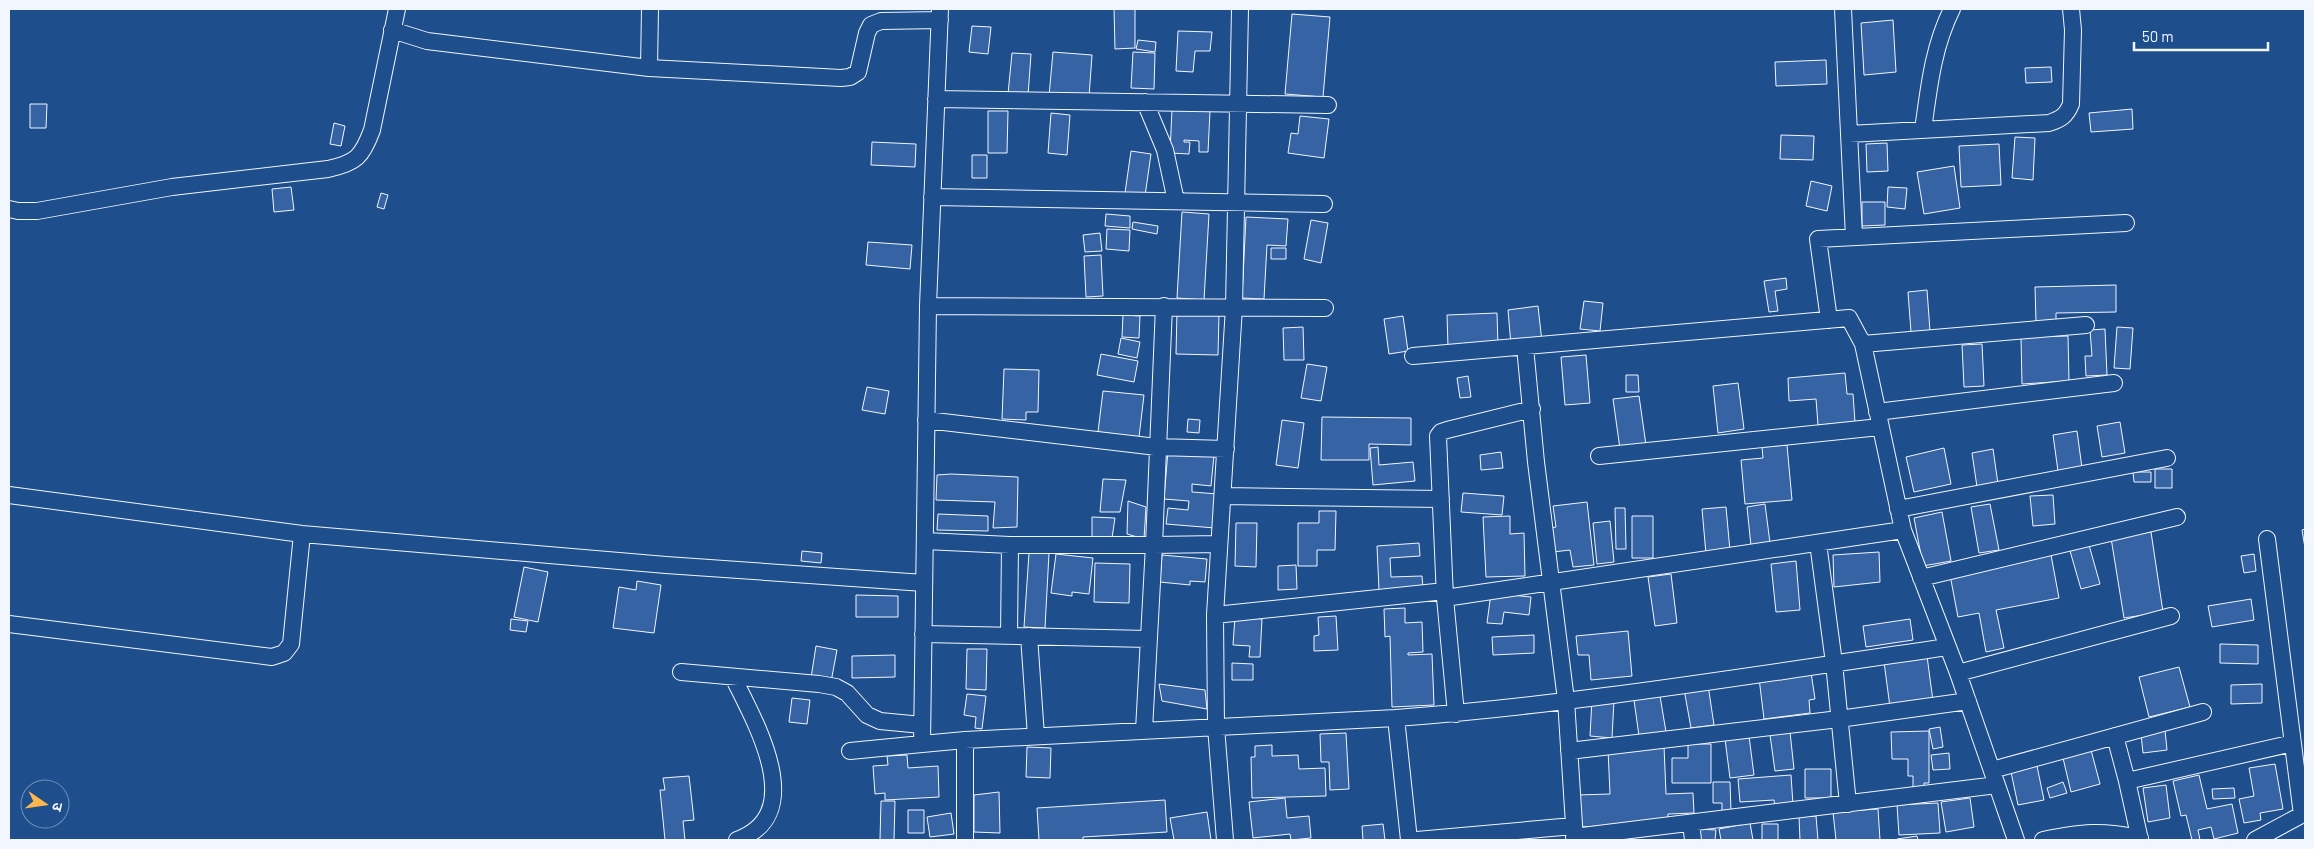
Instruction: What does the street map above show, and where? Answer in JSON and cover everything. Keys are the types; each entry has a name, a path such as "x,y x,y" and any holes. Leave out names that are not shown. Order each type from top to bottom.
{"street":[{"path":"9,209 37,211 172,187 328,169 346,165 358,159 366,147 372,130 397,9"},
{"path":"649,68 650,9"},
{"path":"1225,840 1216,727 1215,615 1234,306 1240,9"},
{"path":"1843,9 1854,237"},
{"path":"1923,130 1933,60 1938,40 1952,9"},
{"path":"1849,134 2049,123 2060,119 2067,113 2071,104 2072,30 2070,9"},
{"path":"392,30 427,41 649,68 841,78 850,77 858,72 871,25 940,14 928,306 922,744"},
{"path":"936,99 1238,102 1328,106"},
{"path":"1145,102 1166,150 1176,201"},
{"path":"932,197 1324,204"},
{"path":"1829,320 1818,239 2126,223"},
{"path":"928,306 1234,306 1325,308"},
{"path":"1144,730 1164,306"},
{"path":"1413,356 1849,318 1863,344 1903,530 1958,673 2016,840"},
{"path":"1863,344 2086,325"},
{"path":"1525,347 1536,462 1566,700 1574,835"},
{"path":"1599,456 1879,420 2114,383"},
{"path":"1456,714 1445,594 1437,445 1441,432 1532,409"},
{"path":"926,420 1157,447 1226,450"},
{"path":"1898,509 2168,458"},
{"path":"9,495 302,534 666,565 924,583"},
{"path":"1223,496 1441,499"},
{"path":"1921,578 2176,517"},
{"path":"1215,615 1445,594 1551,581 1903,530"},
{"path":"9,624 272,657 284,653 291,644 302,534"},
{"path":"2256,840 2304,814 2267,539"},
{"path":"925,541 1010,545 1154,546 1219,544"},
{"path":"1818,543 1834,663 1848,804"},
{"path":"1009,636 1010,545"},
{"path":"1958,673 2171,616"},
{"path":"924,634 1148,639"},
{"path":"1029,636 1036,736"},
{"path":"850,751 965,740 1456,714 1948,647"},
{"path":"680,672 836,687 847,693 867,715 880,721 922,725"},
{"path":"733,677 762,736 772,771 772,798 768,816 759,830 737,840"},
{"path":"1569,751 1839,719 1968,701"},
{"path":"1417,840 1574,835 1848,804 1995,778 2115,736 2203,712"},
{"path":"1396,718 1409,840"},
{"path":"2043,840 2081,833 2108,832 2140,839 2115,736"},
{"path":"965,740 965,840"},
{"path":"2127,781 2293,743"},
{"path":"1691,823 1693,840"}],"building":[{"path":"1114,9 1135,9 1135,48 1115,49"},
{"path":"1292,14 1330,17 1323,97 1285,94"},
{"path":"1893,20 1896,72 1864,75 1861,23"},
{"path":"972,26 991,27 988,54 969,52"},
{"path":"1178,31 1212,32 1210,51 1195,51 1193,72 1176,71"},
{"path":"1138,40 1156,42 1155,52 1136,49"},
{"path":"1053,52 1092,55 1089,97 1049,96"},
{"path":"1133,52 1155,53 1154,89 1131,88"},
{"path":"1012,53 1031,54 1028,96 1008,94"},
{"path":"1826,60 1827,84 1776,86 1775,62"},
{"path":"2051,67 2052,82 2026,83 2025,68"},
{"path":"30,104 47,104 46,128 30,128"},
{"path":"1172,109 1210,111 1208,152 1199,152 1199,141 1184,140 1184,142 1190,142 1189,154 1170,153"},
{"path":"2132,109 2133,129 2091,132 2089,113"},
{"path":"988,111 1008,111 1007,153 988,153"},
{"path":"1051,113 1070,115 1067,155 1048,153"},
{"path":"1300,116 1329,119 1324,158 1288,153 1291,133 1298,134"},
{"path":"334,123 345,126 341,146 330,144"},
{"path":"1781,135 1814,136 1813,160 1780,159"},
{"path":"2015,137 2035,138 2033,180 2012,178"},
{"path":"872,142 916,144 915,167 871,165"},
{"path":"1887,143 1888,171 1867,172 1866,144"},
{"path":"1999,144 2001,185 1961,187 1959,146"},
{"path":"1131,151 1151,154 1145,196 1125,193"},
{"path":"972,155 987,155 987,178 972,178"},
{"path":"1954,166 1960,208 1924,214 1917,172"},
{"path":"1811,181 1832,186 1827,211 1806,206"},
{"path":"291,187 294,210 274,212 272,189"},
{"path":"1888,187 1907,188 1905,209 1887,207"},
{"path":"381,193 388,195 384,209 377,207"},
{"path":"1862,202 1885,202 1885,225 1862,226"},
{"path":"1182,212 1209,214 1204,300 1177,298"},
{"path":"1106,214 1130,216 1130,228 1105,226"},
{"path":"1246,217 1288,219 1286,246 1267,245 1264,299 1242,298"},
{"path":"1311,220 1328,223 1321,263 1304,259"},
{"path":"1133,222 1158,226 1157,234 1132,229"},
{"path":"1107,229 1130,230 1129,251 1106,249"},
{"path":"1100,233 1102,251 1085,252 1083,235"},
{"path":"868,242 912,245 910,269 866,265"},
{"path":"1271,248 1286,248 1286,259 1271,259"},
{"path":"1101,255 1103,296 1086,297 1084,256"},
{"path":"1786,278 1787,289 1775,291 1778,311 1769,312 1764,281"},
{"path":"2116,285 2116,312 2056,313 2056,320 2036,321 2035,287"},
{"path":"1927,290 1930,331 1911,332 1908,292"},
{"path":"1584,301 1603,303 1600,331 1580,329"},
{"path":"1538,306 1542,342 1511,345 1508,310"},
{"path":"1177,312 1219,313 1218,355 1176,354"},
{"path":"1497,313 1498,346 1448,347 1447,315"},
{"path":"1123,315 1140,316 1139,338 1122,337"},
{"path":"1403,316 1408,351 1389,354 1384,319"},
{"path":"1303,327 1304,360 1284,360 1283,328"},
{"path":"2117,327 2133,328 2130,369 2114,368"},
{"path":"2105,329 2107,375 2086,376 2085,356 2092,356 2090,330"},
{"path":"2068,336 2069,381 2022,384 2021,337"},
{"path":"1121,338 1140,342 1137,358 1118,354"},
{"path":"1982,344 1984,386 1964,387 1962,345"},
{"path":"1101,354 1138,361 1134,382 1097,375"},
{"path":"1586,355 1590,403 1565,405 1561,357"},
{"path":"1307,364 1327,367 1321,401 1301,398"},
{"path":"1004,369 1039,370 1038,412 1026,412 1026,420 1002,419"},
{"path":"1845,373 1847,394 1853,394 1855,422 1818,425 1816,399 1789,401 1788,378"},
{"path":"1626,375 1638,375 1639,392 1626,392"},
{"path":"1468,376 1471,397 1460,398 1457,378"},
{"path":"1738,383 1744,429 1718,433 1713,386"},
{"path":"867,387 889,391 885,414 862,410"},
{"path":"1103,391 1144,395 1139,437 1098,432"},
{"path":"1639,396 1646,445 1620,449 1613,399"},
{"path":"1322,417 1411,418 1411,445 1369,444 1369,460 1321,460"},
{"path":"1188,419 1200,420 1199,433 1187,432"},
{"path":"1282,420 1304,423 1298,468 1276,465"},
{"path":"2120,422 2125,453 2102,457 2097,426"},
{"path":"2077,431 2082,468 2058,471 2053,435"},
{"path":"1787,445 1792,500 1745,504 1741,460 1763,458 1762,447"},
{"path":"1378,447 1379,465 1413,462 1415,481 1373,485 1370,448"},
{"path":"1944,448 1951,484 1914,492 1906,457"},
{"path":"1993,449 1998,484 1977,487 1972,453"},
{"path":"1168,451 1214,455 1211,486 1192,484 1192,492 1218,494 1215,528 1166,524 1168,508 1188,510 1189,501 1164,499"},
{"path":"1501,452 1503,468 1481,470 1480,455"},
{"path":"2155,469 2172,469 2172,488 2155,488"},
{"path":"2133,472 2151,472 2151,482 2134,482"},
{"path":"937,475 1018,477 1017,527 993,528 995,502 936,500"},
{"path":"1103,479 1126,480 1120,512 1100,512"},
{"path":"1463,493 1504,496 1502,515 1461,512"},
{"path":"2053,495 2055,524 2033,526 2030,496"},
{"path":"1128,501 1146,507 1144,539 1127,534"},
{"path":"1587,502 1594,565 1573,567 1570,550 1553,552 1550,528 1556,527 1553,506"},
{"path":"1765,504 1770,543 1751,546 1747,507"},
{"path":"1990,504 1999,550 1979,553 1971,507"},
{"path":"1726,507 1730,551 1706,554 1702,509"},
{"path":"1615,508 1625,508 1626,549 1616,549"},
{"path":"1319,511 1336,511 1335,550 1317,550 1317,566 1298,566 1298,523 1319,523"},
{"path":"1942,512 1951,561 1923,566 1914,518"},
{"path":"938,514 988,516 988,531 937,530"},
{"path":"1510,516 1510,534 1524,533 1525,576 1486,577 1483,517"},
{"path":"1632,516 1653,516 1653,558 1632,558"},
{"path":"1092,517 1115,518 1112,538 1092,538"},
{"path":"1610,521 1614,562 1597,564 1593,523"},
{"path":"1236,523 1257,523 1256,567 1235,566"},
{"path":"2305,529 2305,548 2302,530"},
{"path":"2151,532 2163,612 2124,618 2111,538"},
{"path":"1419,543 1420,556 1390,558 1391,577 1422,576 1423,588 1379,590 1377,546"},
{"path":"2089,545 2100,584 2081,589 2070,551"},
{"path":"802,551 822,553 821,563 801,561"},
{"path":"1879,552 1880,582 1834,587 1833,555"},
{"path":"1029,553 1049,553 1045,628 1024,627"},
{"path":"1056,554 1093,558 1089,594 1072,592 1072,596 1051,593"},
{"path":"2254,554 2256,571 2244,573 2241,556"},
{"path":"1162,555 1207,559 1205,582 1190,581 1190,585 1160,582"},
{"path":"2051,555 2059,598 1996,610 2004,648 1986,652 1979,613 1958,617 1950,575"},
{"path":"1796,561 1800,610 1776,612 1771,564"},
{"path":"1095,563 1130,564 1129,603 1094,602"},
{"path":"1296,565 1297,589 1278,590 1278,566"},
{"path":"524,567 548,572 538,622 514,617"},
{"path":"1671,574 1677,623 1655,626 1648,577"},
{"path":"637,581 661,585 654,633 613,628 619,587 636,590"},
{"path":"1491,593 1531,597 1529,615 1504,612 1502,624 1487,623"},
{"path":"856,595 898,596 898,617 856,617"},
{"path":"2251,599 2254,620 2212,627 2208,606"},
{"path":"1405,608 1405,623 1422,622 1423,652 1408,653 1408,655 1432,654 1434,705 1392,707 1390,636 1385,637 1384,609"},
{"path":"1336,616 1338,650 1314,651 1314,636 1319,635 1318,617"},
{"path":"1235,617 1262,619 1260,657 1249,657 1250,646 1233,645"},
{"path":"511,619 528,621 526,632 510,630"},
{"path":"1910,619 1913,640 1866,647 1863,626"},
{"path":"1628,631 1632,676 1591,680 1589,655 1578,655 1576,636"},
{"path":"1534,635 1534,653 1493,655 1492,637"},
{"path":"2220,644 2258,645 2258,664 2220,663"},
{"path":"816,646 837,650 831,682 811,678"},
{"path":"967,649 987,649 986,690 966,689"},
{"path":"895,655 895,677 852,678 852,656"},
{"path":"1927,656 1933,701 1890,707 1884,662"},
{"path":"1232,663 1253,664 1253,680 1232,680"},
{"path":"2179,667 2190,707 2149,717 2139,677"},
{"path":"1811,672 1815,699 1809,700 1810,713 1764,719 1759,678"},
{"path":"1159,684 1205,690 1207,709 1162,701"},
{"path":"2262,684 2262,703 2231,704 2231,685"},
{"path":"1708,685 1714,725 1691,728 1684,689"},
{"path":"967,694 986,696 982,729 975,728 976,717 964,715"},
{"path":"1660,696 1666,732 1639,736 1634,700"},
{"path":"792,698 810,700 807,724 789,722"},
{"path":"1592,699 1614,700 1612,738 1590,736"},
{"path":"1940,727 1943,747 1933,749 1929,729"},
{"path":"2165,730 2167,750 2143,753 2141,734"},
{"path":"1929,731 1929,783 1924,783 1924,790 1913,790 1913,776 1908,776 1908,759 1892,759 1891,732"},
{"path":"1790,732 1794,769 1775,771 1770,735"},
{"path":"1346,733 1349,789 1330,790 1329,762 1321,762 1320,734"},
{"path":"1749,736 1754,775 1730,778 1725,739"},
{"path":"1688,744 1711,744 1711,783 1672,783 1672,758 1688,758"},
{"path":"1272,745 1272,756 1298,755 1299,769 1325,768 1326,796 1252,798 1251,757 1255,757 1255,746"},
{"path":"1664,746 1666,794 1693,793 1694,813 1668,814 1668,818 1648,820 1648,824 1579,827 1577,795 1610,794 1608,749"},
{"path":"1027,747 1051,748 1050,778 1026,777"},
{"path":"2091,750 2100,784 2071,792 2063,758"},
{"path":"1949,753 1950,769 1933,770 1931,755"},
{"path":"907,755 908,768 938,766 939,797 885,800 885,793 875,794 873,766 888,765 887,756"},
{"path":"2275,764 2283,809 2260,813 2261,820 2244,823 2239,799 2254,796 2249,768"},
{"path":"2037,766 2044,800 2018,805 2011,772"},
{"path":"1805,769 1831,769 1831,798 1805,798"},
{"path":"1791,775 1793,805 1775,806 1774,800 1740,802 1738,779"},
{"path":"2199,775 2207,809 2232,804 2238,833 2214,839 2211,827 2198,830 2200,840 2192,840 2186,815 2181,816 2173,781"},
{"path":"689,776 694,820 683,821 685,840 665,840 660,790 665,790 663,778"},
{"path":"1713,782 1730,782 1731,812 1722,813 1722,803 1713,803"},
{"path":"2063,782 2067,793 2050,798 2047,788"},
{"path":"2166,785 2170,818 2148,822 2143,788"},
{"path":"2234,788 2235,798 2213,799 2212,789"},
{"path":"999,792 1000,833 974,832 974,795"},
{"path":"1285,798 1287,818 1309,816 1311,838 1291,840 1290,834 1253,838 1249,802"},
{"path":"1970,798 1974,827 1946,832 1941,802"},
{"path":"1165,800 1167,832 1083,837 1083,840 1039,840 1037,808"},
{"path":"881,801 895,801 894,840 880,840"},
{"path":"1938,803 1940,833 1899,835 1897,805"},
{"path":"1878,809 1880,840 1836,840 1833,812"},
{"path":"908,810 924,810 924,833 908,833"},
{"path":"1207,812 1211,840 1174,840 1170,818"},
{"path":"951,813 954,834 930,837 927,817"},
{"path":"1816,816 1818,840 1800,840 1799,817"},
{"path":"1750,823 1753,840 1721,840 1719,829"},
{"path":"1383,824 1385,840 1363,840 1362,826"},
{"path":"1762,824 1778,824 1778,840 1762,840"},
{"path":"1698,829 1716,830 1715,840 1698,840"},
{"path":"1917,836 1918,840 1897,840 1897,839"}]}
